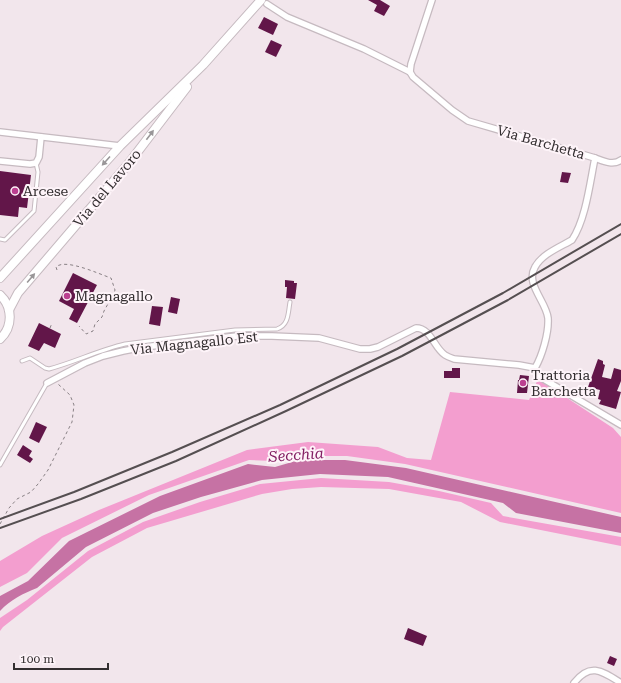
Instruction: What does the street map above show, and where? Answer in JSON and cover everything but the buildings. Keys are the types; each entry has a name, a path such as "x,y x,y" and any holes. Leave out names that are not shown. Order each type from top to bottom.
{"main road":[{"name":"Via del Lavoro","path":"0,278 120,146 204,65 264,2"},
{"name":"Via del Lavoro","path":"0,339 8,327 10,315 9,310 18,293 129,163 204,65"},
{"path":"0,295 5,301 9,310"}],"street":[{"path":"410,72 411,64 432,0"},
{"name":"Via Barchetta","path":"264,2 294,20 364,49 410,72 416,80 452,110 468,121 595,158 586,199 576,234 572,240 539,262 533,271 532,278 537,292 545,306 548,318 541,358 535,368"},
{"path":"0,132 120,146"},
{"path":"0,161 30,164 36,163 39,157 41,137"},
{"path":"595,158 604,162 612,163 619,162 621,160"},
{"name":"Via Magnagallo Est","path":"47,383 85,363 103,356 144,347 237,336 272,336 319,338 360,349 370,349 378,347 416,328 423,328 447,357 535,368"},
{"path":"535,368 540,377 621,425"},
{"path":"574,683 588,670 594,670 605,673 621,683"}],"lane":[{"path":"0,239 5,240 34,211 38,172 36,163"},
{"path":"22,361 30,358 49,369 71,363 111,347 125,344 235,330 277,329 283,327 286,323 290,302"},
{"path":"0,465 47,383"}],"path":[{"path":"57,270 56,267 58,265 65,264 84,268 111,278 113,281 114,292 102,317 95,324 93,330 86,334 79,326"},
{"path":"50,328 52,323"},
{"path":"0,524 9,508 17,499 31,492 48,470 72,422 74,405 70,395 53,379"}],"shaded area":[{"path":"538,379 613,428 621,437 621,513 405,464 347,456 297,456 274,461 249,460 149,495 62,538 27,573 0,587 0,561 42,536 99,510 247,450 308,442 378,447 407,458 431,460 450,392 529,400"},
{"path":"299,460 345,460 406,468 621,517 621,533 516,513 503,503 388,477 320,474 262,480 201,497 153,513 86,547 37,588 17,597 0,611 0,596 28,581 69,541 160,496 248,464 275,467"},
{"path":"321,478 389,482 439,491 491,503 503,516 621,537 621,546 500,522 461,502 389,489 321,487 292,489 262,494 147,528 92,557 3,627 0,631 0,618 27,600 88,551 143,522 200,502 260,484"}],"railway":[{"path":"0,519 74,492 172,452 280,405 397,349 503,293 621,224"},
{"path":"0,528 81,499 176,461 286,411 402,356 508,300 621,234"}],"place":[{"name":"Arcese","path":"15,191"},
{"name":"Magnagallo","path":"67,296"},
{"name":"Trattoria Barchetta","path":"523,383"}],"water label":[{"name":"Secchia","path":"296,455"}]}
